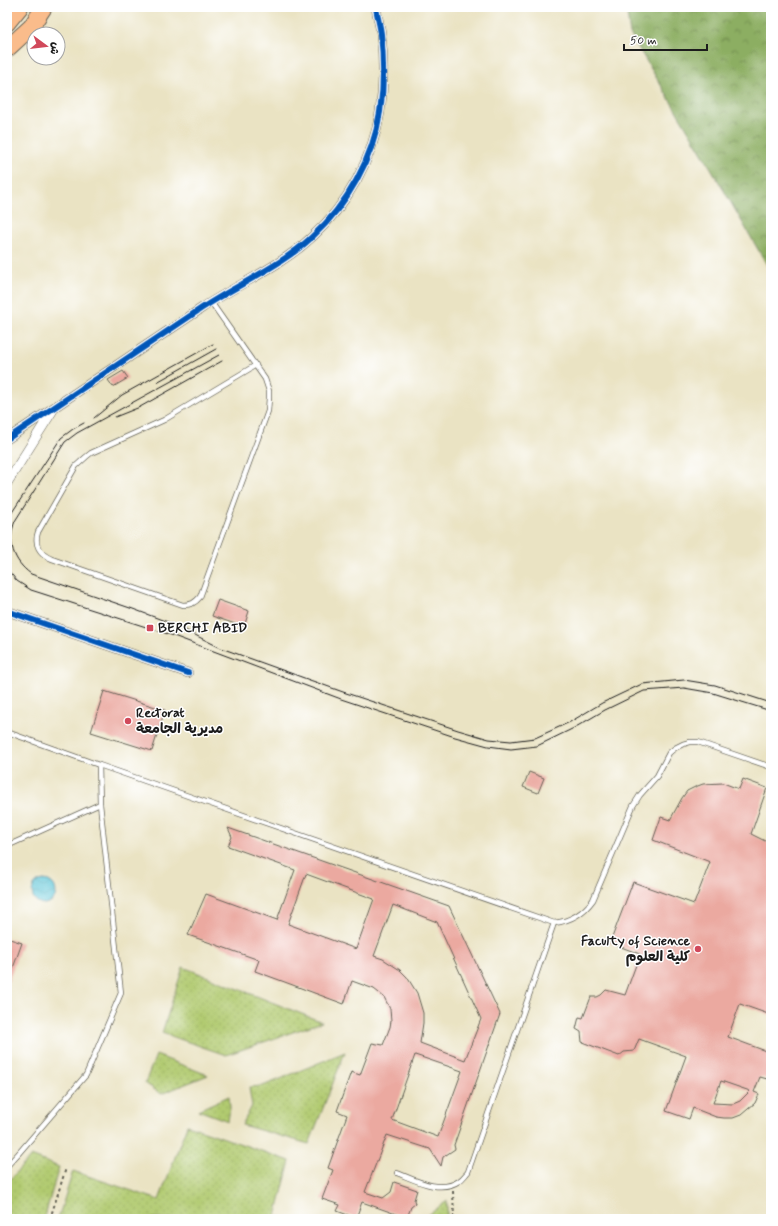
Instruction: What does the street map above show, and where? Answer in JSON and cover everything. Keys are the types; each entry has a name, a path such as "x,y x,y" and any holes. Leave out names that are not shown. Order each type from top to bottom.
{"highway":[{"path":"7,23 20,7"},
{"path":"7,49 31,27 44,7"}],"street":[{"path":"7,439 211,302 282,260 311,238 336,211 356,181 371,147 380,112 383,72 381,33 376,7"},
{"path":"7,483 56,406"},
{"path":"7,611 188,673"}],"lane":[{"path":"211,302 256,366 265,379 269,391 269,398 268,411 200,597 189,605 183,605 52,559 43,554 38,546 38,532 76,466 81,461 91,453 164,420 256,366"},
{"path":"7,732 554,923 576,917 588,907 593,900 632,806 657,776 669,753 675,748 690,742 698,742 771,767"},
{"path":"7,1166 86,1075 121,993 100,804 99,765"},
{"path":"7,846 100,804"},
{"path":"397,1172 423,1183 437,1186 449,1186 460,1181 468,1172 554,923"}],"path":[{"path":"50,1219 66,1168"},
{"path":"453,1184 454,1219"}],"green space":[{"path":"626,7 771,7 771,272 712,170 630,34"},
{"path":"183,967 322,1022 226,1055 162,1033"},
{"path":"345,1052 309,1144 242,1125 252,1106 249,1087 263,1086"},
{"path":"156,1055 208,1075 161,1094 145,1083"},
{"path":"229,1096 230,1108 228,1121 198,1110"},
{"path":"187,1125 290,1161 276,1216 288,1219 58,1219 73,1171 159,1200"},
{"path":"31,1156 59,1167 44,1219 7,1219 7,1183"},
{"path":"447,1201 447,1219 423,1219"}],"water":[{"path":"44,880 52,884 56,892 52,900 44,904 36,900 32,892 36,884"}],"building":[{"path":"123,371 128,378 113,387 108,380"},
{"path":"218,600 249,611 244,627 212,616"},
{"name":"Rectorat مديرية الجامعة","path":"104,691 165,710 152,751 91,732"},
{"path":"529,772 544,778 538,793 523,787"},
{"name":"Faculty of Science كلية العلوم","path":"743,779 767,788 751,834 771,844 771,1015 740,1004 728,1037 771,1053 771,1080 760,1077 754,1092 759,1094 755,1103 741,1115 733,1118 716,1117 693,1108 689,1119 666,1111 686,1056 639,1039 634,1051 624,1052 619,1056 582,1042 581,1032 576,1029 579,1017 583,1018 591,997 597,997 606,990 625,995 640,954 610,943 633,882 694,904 710,862 653,840 661,817 670,820 687,791 703,784 723,783 739,789","holes":["721,1081 750,1091 740,1101 733,1104 713,1103"]},
{"path":"228,828 449,906 500,1014 454,1145 455,1149 443,1157 441,1166 430,1149 387,1135 365,1192 383,1198 391,1192 394,1182 417,1190 414,1200 415,1204 411,1207 407,1218 362,1202 356,1218 337,1211 340,1205 322,1199 333,1170 328,1168 347,1115 337,1111 351,1072 360,1075 372,1043 383,1045 390,1027 390,1009 384,997 374,989 352,981 344,1004 255,971 259,960 188,935 206,894 277,920 295,870 228,846 232,837","holes":["306,874 374,899 356,949 288,924","393,905 437,922 481,1019 465,1060 420,1043 423,1013 417,993 407,977 400,970 383,959 374,956","415,1055 462,1071 438,1137 392,1120"]},
{"path":"7,938 22,943 8,982 7,981"}],"tram line":[{"path":"94,418 122,395 213,344"},
{"path":"157,382 216,349"},
{"path":"219,355 77,433 65,442 15,521 12,536 13,550 16,557 25,569 31,574 173,624 221,648 343,692 489,739 511,741 535,738 570,722 602,703 642,684 684,680 715,685 771,703"},
{"path":"115,417 140,407 222,361"},
{"path":"7,520 61,438 84,423"},
{"path":"7,569 17,581 31,590 171,635 341,699 455,737 488,746 511,749 537,746 644,691 684,688 713,693 771,711"}],"cycle path":[{"path":"7,439 202,308 273,266 300,248 325,224 347,196 365,164 377,130 382,92 383,54 376,7"},
{"path":"7,611 188,673"}],"place":[{"name":"BERCHI ABID","path":"150,628"},
{"name":"Rectorat مديرية الجامعة","path":"128,721"},
{"name":"Faculty of Science كلية العلوم","path":"698,949"}]}
